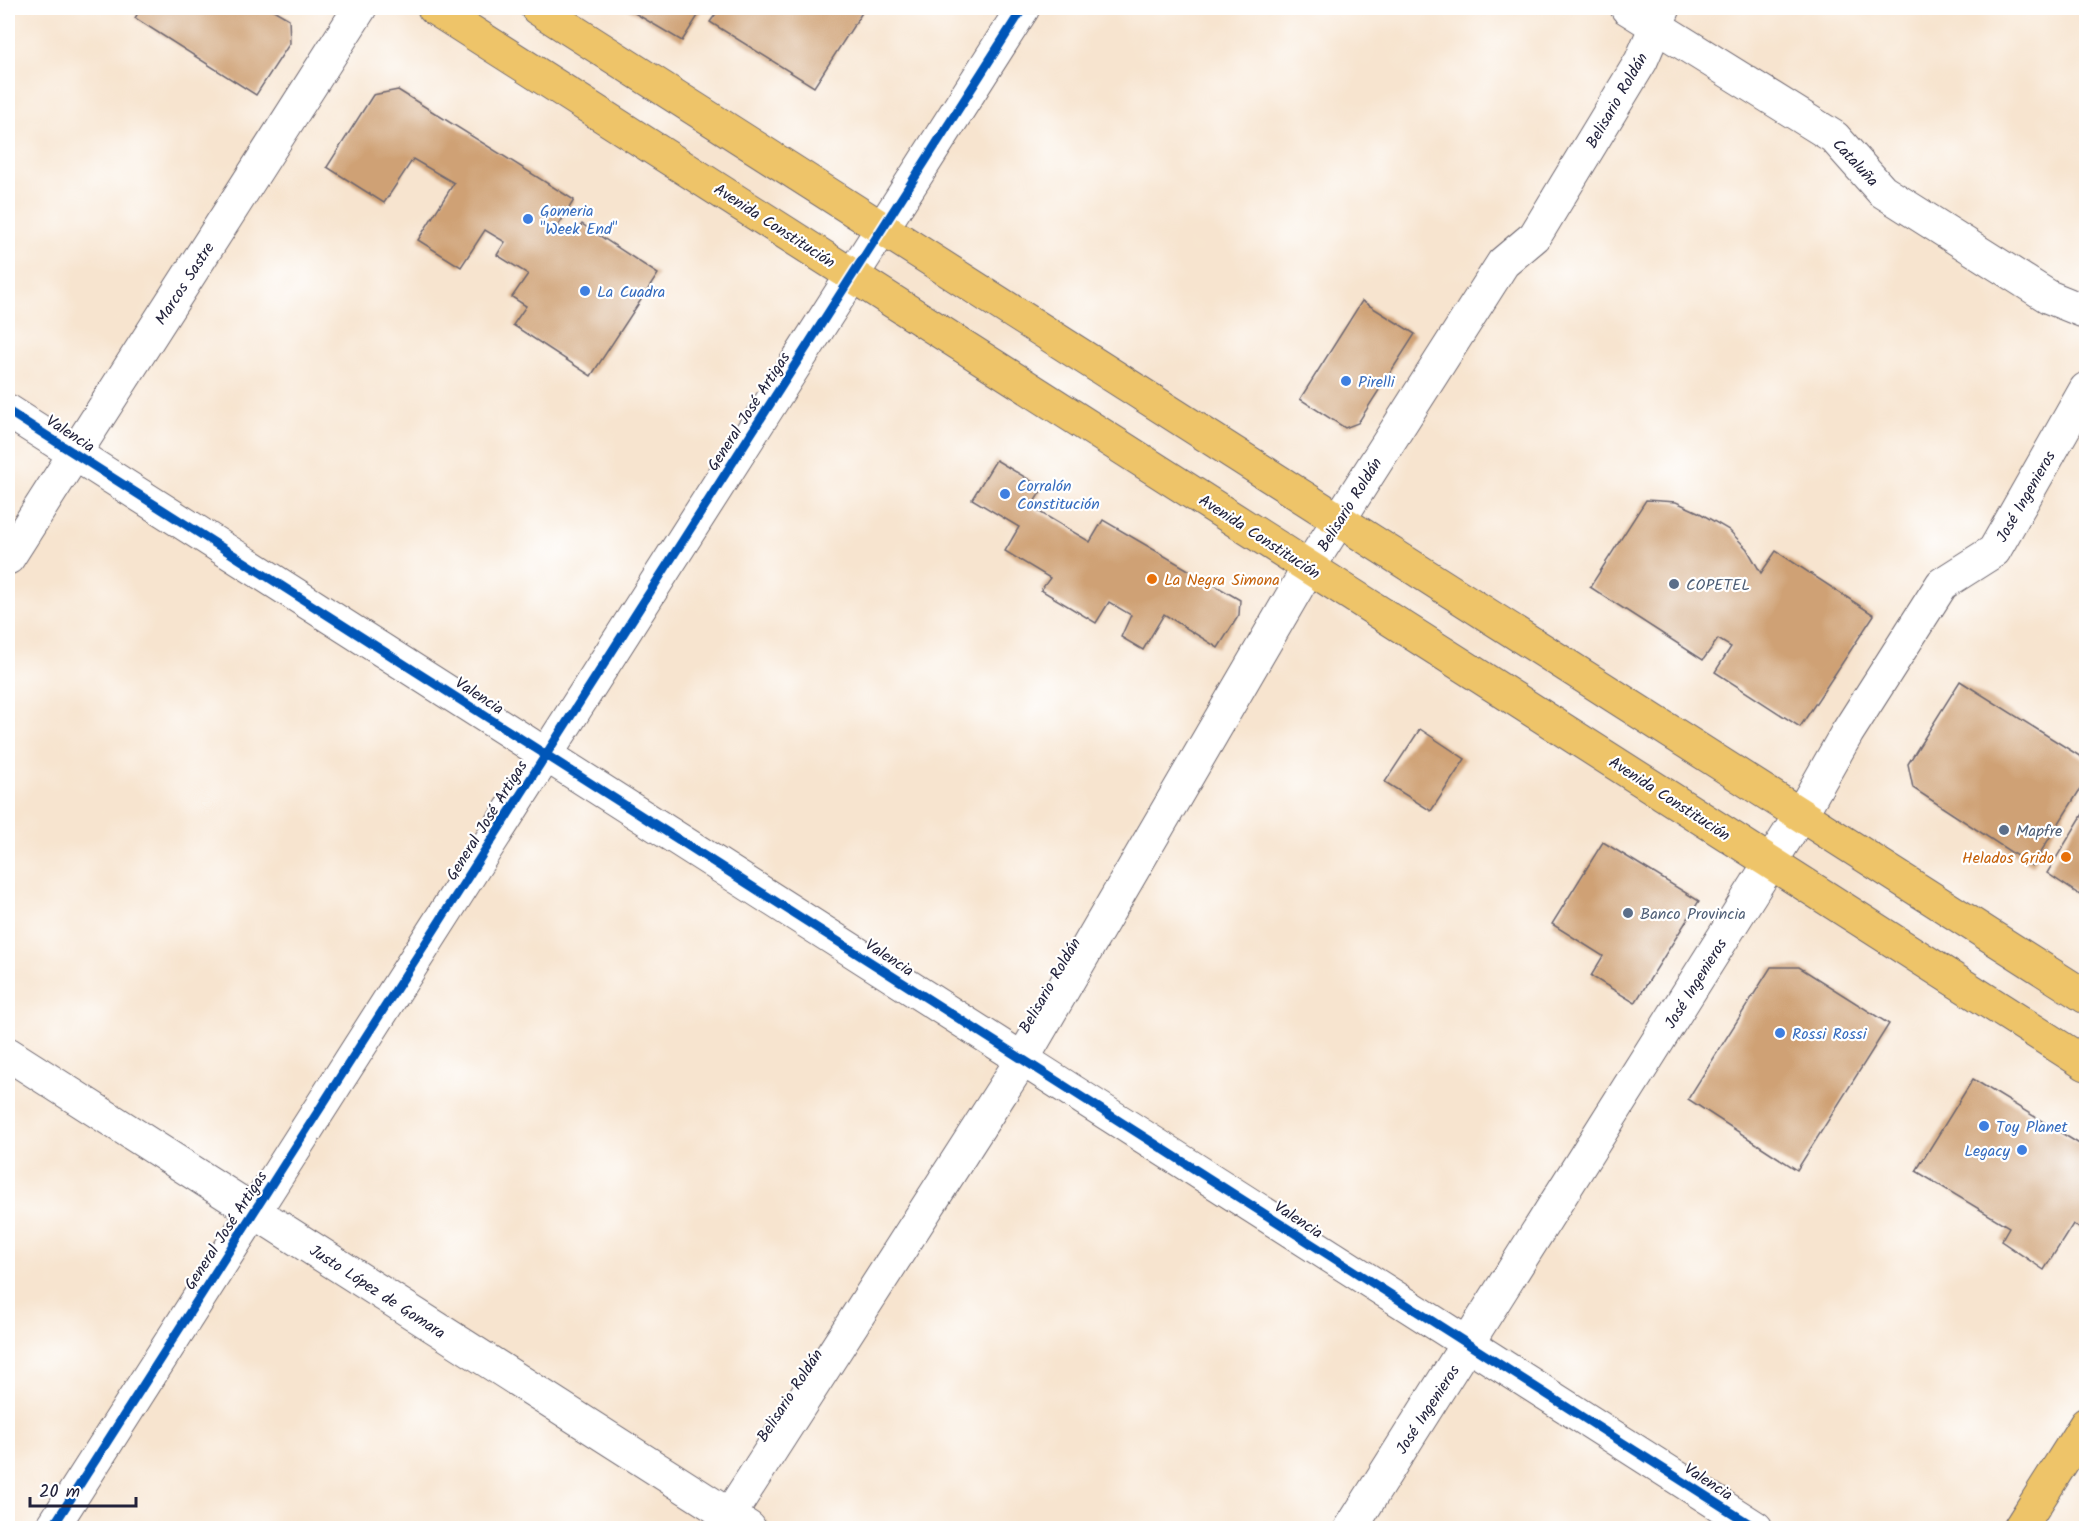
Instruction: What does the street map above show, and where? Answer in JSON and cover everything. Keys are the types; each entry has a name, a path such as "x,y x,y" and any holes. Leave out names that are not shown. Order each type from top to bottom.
{"main road":[{"name":"Avenida Constitución","path":"434,8 2086,1064"},
{"path":"537,8 2086,997"},
{"path":"2020,1528 2086,1424"}],"street":[{"name":"Marcos Sastre","path":"8,558 360,8"},
{"name":"General José Artigas","path":"52,1528 1023,8"},
{"name":"Cataluña","path":"1627,8 1660,17 1834,137 1882,191 2049,297 2086,312"},
{"name":"Belisario Roldán","path":"733,1524 1022,1060 1338,519 1503,263 1535,236 1641,61 1660,17"},
{"name":"José Ingenieros","path":"1351,1528 1801,814 1847,733 1942,584 1994,551 2086,389"},
{"name":"Valencia","path":"8,411 1756,1528"},
{"name":"Justo López de Gomara","path":"8,1054 733,1524"}],"building":[{"path":"141,8 270,8 289,19 290,43 256,95 135,18"},
{"path":"626,8 703,8 682,41"},
{"path":"720,8 865,8 814,87 710,22"},
{"path":"398,90 574,200 558,226 574,236 582,224 658,274 591,376 513,325 526,306 512,297 528,274 497,255 505,242 485,230 461,267 418,240 454,183 413,159 384,203 327,167 373,95"},
{"path":"1362,301 1415,334 1358,423 1345,428 1300,399"},
{"path":"996,460 1043,488 1031,507 1090,542 1103,520 1240,600 1239,615 1218,648 1164,614 1143,650 1121,637 1131,615 1109,602 1096,623 1041,590 1050,578 1005,551 1019,527 972,499"},
{"path":"1646,500 1676,502 1729,530 1747,549 1761,573 1776,551 1874,615 1800,727 1715,672 1731,647 1718,639 1703,660 1590,587"},
{"path":"1960,681 2086,760 2086,780 2032,866 1913,788 1908,764"},
{"path":"1420,729 1465,759 1431,811 1385,782"},
{"path":"2086,809 2086,899 2047,873"},
{"path":"1603,842 1699,901 1635,1003 1591,976 1603,956 1552,924"},
{"path":"1771,967 1799,967 1889,1024 1797,1170 1688,1099"},
{"path":"1973,1079 2086,1148 2086,1233 2073,1224 2044,1270 2001,1241 2009,1227 1916,1171"}],"cycle path":[{"path":"52,1528 1023,8"},
{"path":"8,411 1756,1528"}],"place":[{"name":"Gomeria \"Week End\"","path":"528,219"},
{"name":"La Cuadra","path":"585,291"},
{"name":"Pirelli","path":"1346,381"},
{"name":"Corralón Constitución","path":"1005,494"},
{"name":"La Negra Simona","path":"1152,579"},
{"name":"COPETEL","path":"1674,584"},
{"name":"Mapfre","path":"2004,830"},
{"name":"Helados Grido","path":"2066,857"},
{"name":"Banco Provincia","path":"1628,913"},
{"name":"Rossi Rossi","path":"1780,1033"},
{"name":"Toy Planet","path":"1984,1126"},
{"name":"Legacy","path":"2022,1150"}]}
